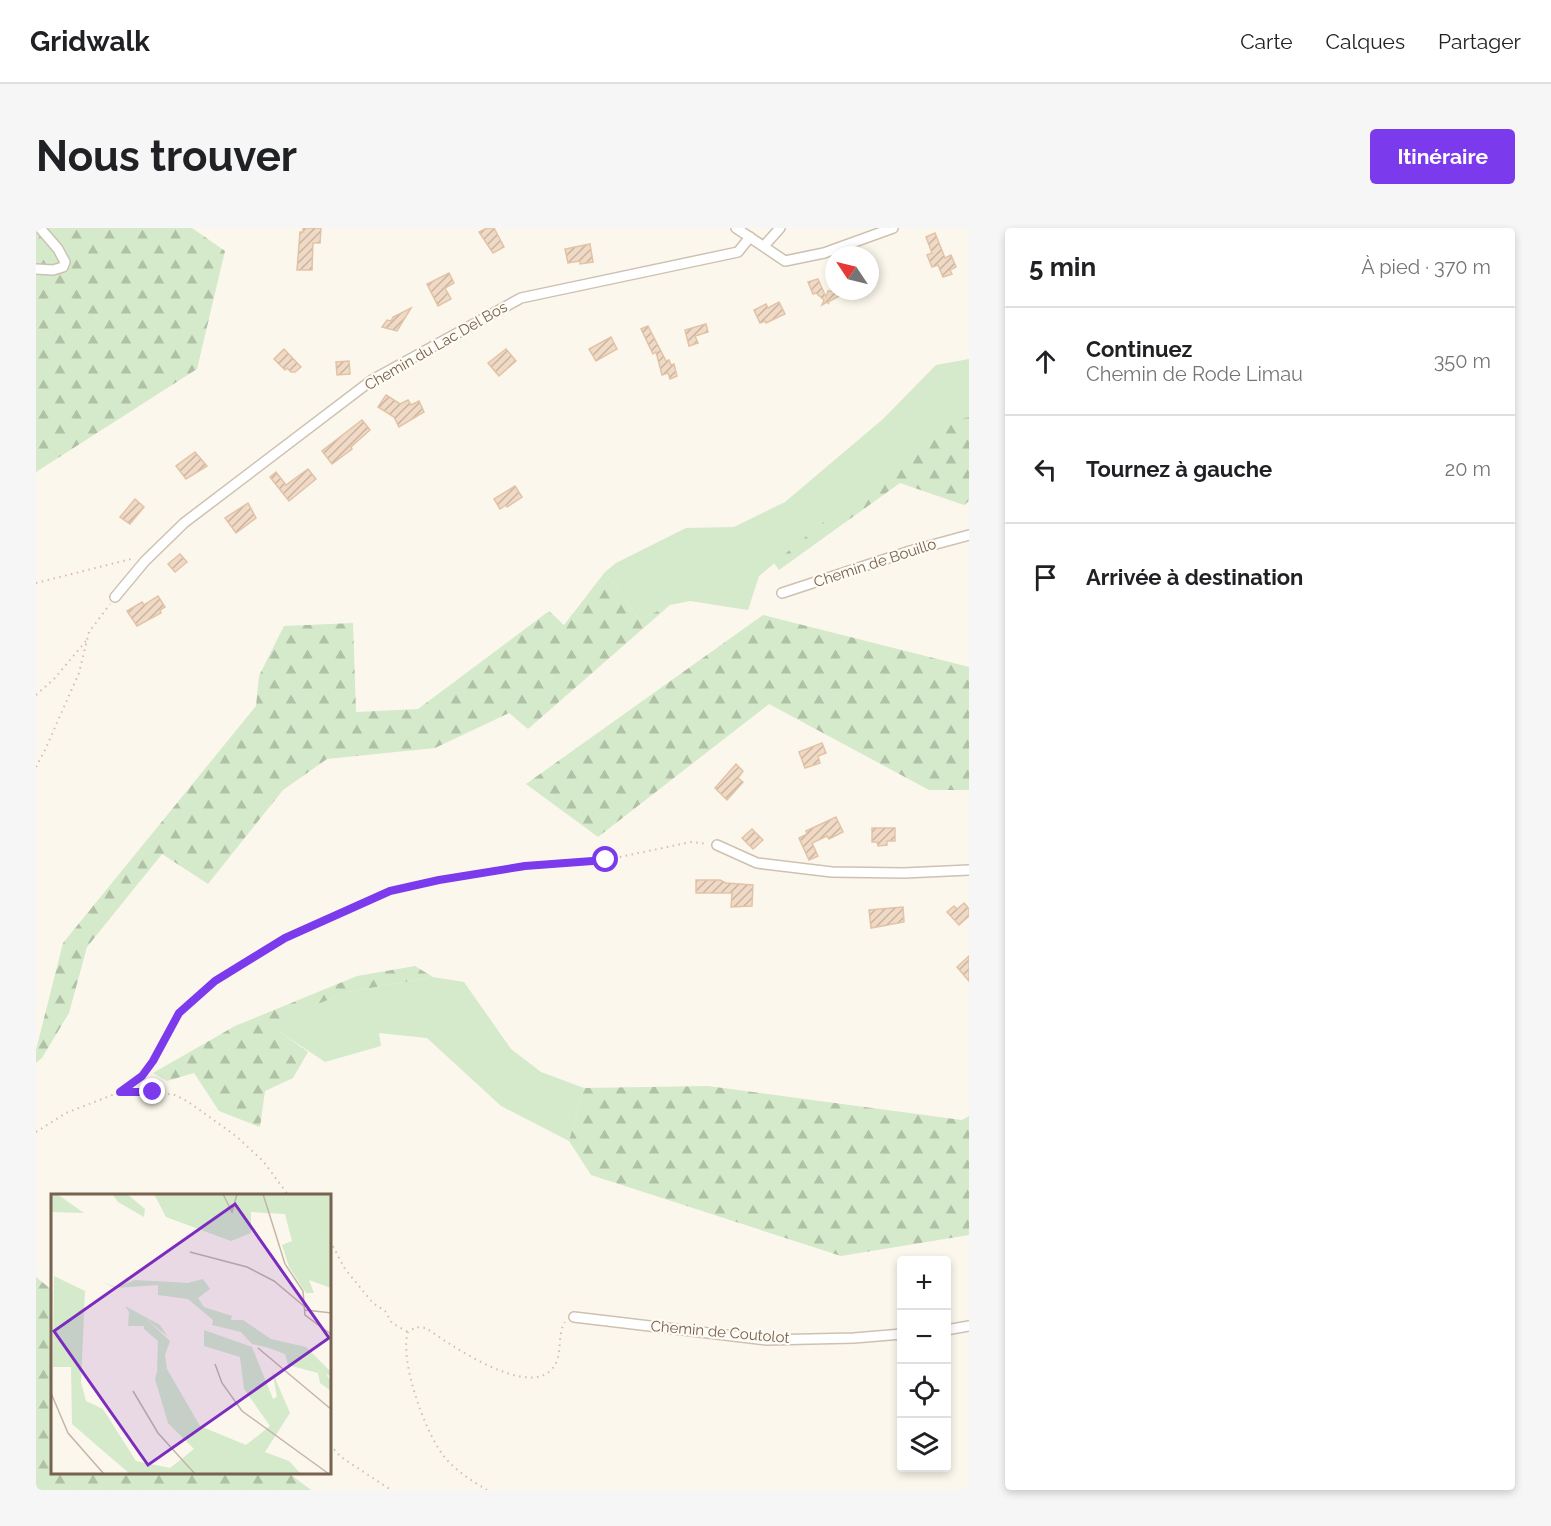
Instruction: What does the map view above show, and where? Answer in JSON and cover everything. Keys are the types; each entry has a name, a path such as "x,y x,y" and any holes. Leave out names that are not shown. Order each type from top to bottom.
{"street":[{"path":"36,269 53,270 63,267 65,262 58,249 40,228"},
{"path":"736,228 785,261 824,253 893,228"},
{"path":"764,246 780,228"},
{"name":"Chemin du Lac Del Bos","path":"115,597 145,561 184,523 372,380 521,298 738,252 750,237"},
{"name":"Chemin de Bouillo","path":"782,593 969,534"},
{"path":"717,845 757,863 832,872 904,873 969,870"},
{"name":"Chemin de Coutolot","path":"574,1317 767,1340 897,1334"},
{"path":"951,1328 969,1326"}],"path":[{"path":"36,583 131,559 145,561"},
{"path":"36,766 79,673 89,632 115,597"},
{"path":"36,695 54,679 87,639"},
{"path":"36,1132 66,1113 120,1092 142,1076 153,1061 179,1013 215,981 285,938 390,891 439,880 525,866 606,860 691,842 717,845"},
{"path":"120,1092 153,1092 175,1095 187,1101 236,1136 263,1161 288,1194"},
{"path":"332,1245 345,1269 373,1303 385,1311 392,1323 408,1332"},
{"path":"487,1490 455,1468 433,1441 406,1358 405,1342 408,1332 416,1327 426,1328 478,1362 503,1372 532,1378 543,1376 552,1370 557,1361 561,1328 566,1321 574,1317"},
{"path":"332,1447 341,1457 391,1490"}],"green space":[{"path":"36,228 192,228 225,251 197,369 36,472"},
{"path":"969,359 969,417 945,423 759,576 748,610 690,601 670,605 640,620 605,572 616,563 686,528 734,527 785,502 883,419 936,365"},
{"path":"969,417 969,501 964,505 900,483 779,570 774,563 945,422"},
{"path":"605,572 640,620 670,605 528,729 509,713 435,748 327,759 283,790 208,884 162,854 87,947 69,1013 42,1058 36,1063 36,1050 63,943 256,706 259,676 284,626 353,623 356,712 418,709 549,611 564,625"},
{"path":"763,615 969,667 969,790 929,790 769,704 598,837 526,784"},
{"path":"415,966 433,977 347,992 269,1024 308,1052 293,1078 265,1091 260,1127 219,1111 194,1073 167,1081 153,1073 235,1026 357,976"},
{"path":"433,977 464,982 511,1049 541,1072 584,1088 569,1141 501,1106 427,1038 379,1033 381,1046 325,1062 268,1024 347,992"},
{"path":"708,1086 962,1120 969,1116 969,1235 841,1256 591,1175 569,1141 584,1088"},
{"path":"36,1277 51,1289 51,1475 291,1475 311,1490 36,1490"}],"building":[{"path":"303,228 321,228 320,243 313,243 312,270 297,270 300,232 303,232"},
{"path":"487,228 494,228 504,247 493,253 479,232"},
{"path":"935,233 945,258 951,255 956,267 950,270 952,274 943,277 938,265 932,267 927,255 932,253 926,237"},
{"path":"590,244 593,262 568,263 565,249"},
{"path":"449,273 454,283 445,288 451,299 438,306 427,284"},
{"path":"818,279 825,300 832,300 828,302 829,304 827,302 822,305 824,300 816,293 813,294 808,282"},
{"path":"779,302 785,314 766,323 765,321 760,323 754,310 766,304 768,308"},
{"path":"411,308 397,331 382,327 387,320 391,321 393,317"},
{"path":"706,324 708,332 695,336 698,343 689,346 685,330"},
{"path":"648,326 666,361 669,360 671,365 674,364 677,376 670,379 668,373 662,375 656,352 653,354 641,329"},
{"path":"611,337 617,349 596,361 589,349"},
{"path":"284,349 301,367 295,372 287,368 285,370 274,359"},
{"path":"506,349 516,361 499,376 488,363"},
{"path":"349,361 350,374 337,375 336,362"},
{"path":"386,395 400,404 408,400 411,405 419,401 424,412 399,427 394,417 378,407"},
{"path":"362,420 370,430 351,447 352,449 332,464 322,451"},
{"path":"195,452 207,466 186,479 176,466"},
{"path":"308,469 316,479 289,501 270,477 276,472 286,485"},
{"path":"515,486 522,497 500,509 494,499"},
{"path":"135,499 144,507 130,524 120,517"},
{"path":"248,503 256,518 236,533 225,518"},
{"path":"180,554 187,562 175,572 168,564"},
{"path":"158,596 165,607 160,610 161,613 137,626 127,611 142,602 144,605"},
{"path":"822,743 826,753 818,756 820,763 805,768 799,752"},
{"path":"736,764 743,771 738,778 743,782 727,800 715,788"},
{"path":"836,817 843,832 829,839 827,836 812,843 818,856 809,860 799,838 807,834 806,831"},
{"path":"872,828 895,828 895,841 887,841 887,845 878,846 877,842 872,842"},
{"path":"752,829 763,840 753,849 742,838"},
{"path":"696,880 720,880 726,883 753,885 752,906 731,907 732,893 696,893"},
{"path":"964,903 969,909 969,916 959,925 947,912 954,906 957,909"},
{"path":"903,907 904,922 871,928 869,910"},
{"path":"969,956 969,981 957,967"}],"route":[{"path":"153,1092 120,1092 142,1076 153,1061 179,1013 215,981 285,938 390,891 439,880 525,866 606,860"}]}
